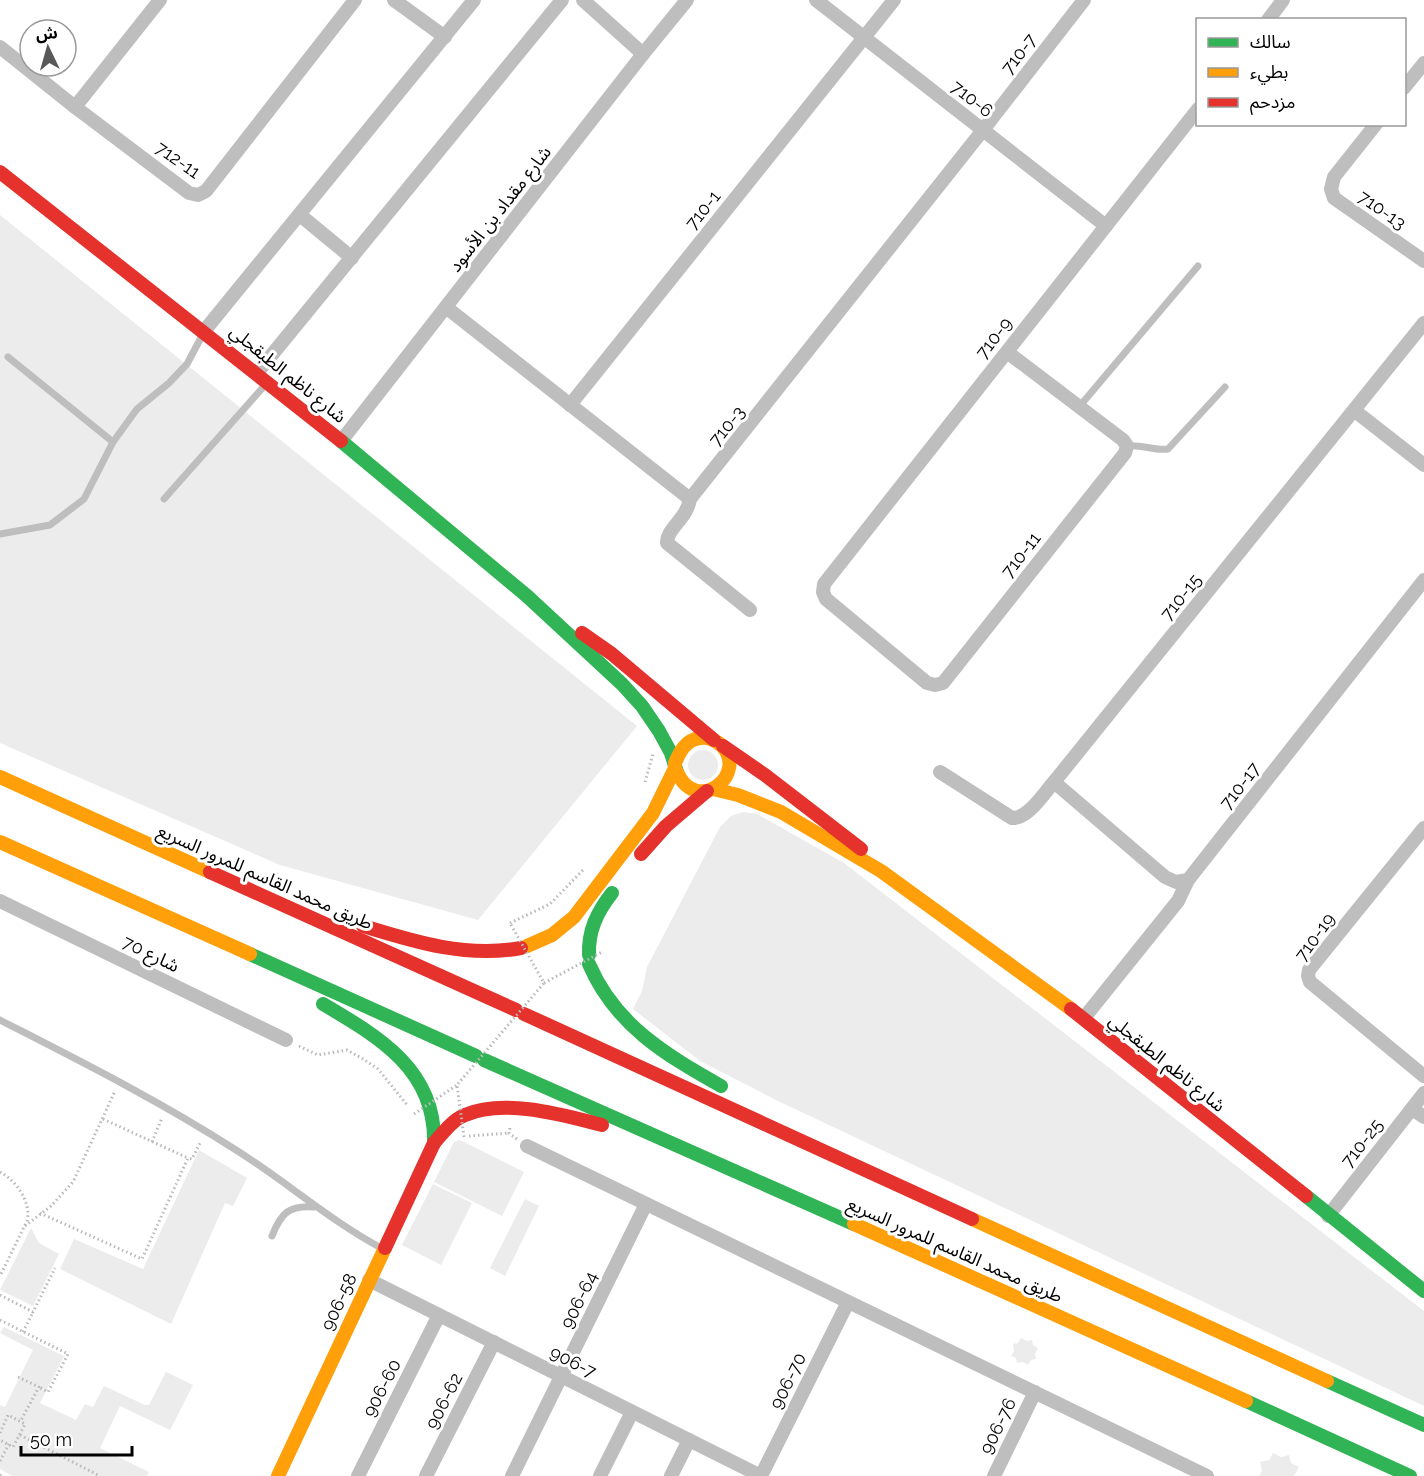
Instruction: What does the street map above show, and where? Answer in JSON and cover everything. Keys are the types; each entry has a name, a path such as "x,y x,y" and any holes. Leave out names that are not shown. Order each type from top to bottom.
{"main road":[{"name":"شارع ناظم الطبقجلي","path":"0,172 205,330 342,440 546,612 638,701 659,730 675,765"},
{"name":"شارع ناظم الطبقجلي","path":"546,612 612,654 718,743 842,833 881,871 1084,1018 1424,1291"},
{"path":"248,889 395,936 428,944 484,953 524,947 552,935 574,917 652,813 669,783 677,752 684,744 704,737 718,743 728,755 730,765 722,784 710,790 666,826 634,864"},
{"path":"675,765 682,783 698,792 710,790 747,797 779,810 881,871"},
{"name":"طريق محمد القاسم للمرور السريع","path":"0,777 870,1170 1424,1425"},
{"name":"طريق محمد القاسم للمرور السريع","path":"0,842 1410,1476"},
{"path":"621,881 595,916 590,932 594,980 602,994 631,1025 672,1057 870,1170"},
{"path":"221,943 357,1024 411,1069 425,1093 434,1120 434,1143"},
{"path":"434,1143 448,1126 464,1114 482,1108 497,1107 581,1119 696,1154"},
{"name":"906-58","path":"278,1476 434,1143"}],"street":[{"path":"0,47 75,107 160,0"},
{"name":"712-11","path":"75,107 189,193 198,195 206,191 355,0"},
{"path":"394,0 445,37"},
{"path":"205,330 474,0"},
{"path":"583,0 643,54"},
{"name":"شارع مقداد بن الأسود","path":"342,440 687,0"},
{"name":"710-6","path":"816,0 1106,226"},
{"name":"710-1","path":"570,405 894,0"},
{"name":"710-7","path":"983,130 1084,0"},
{"path":"1270,18 1283,0"},
{"path":"263,378 352,258 556,2"},
{"path":"1406,86 1424,63"},
{"name":"710-9","path":"823,591 824,584 1196,110"},
{"name":"710-13","path":"1374,126 1334,177 1331,189 1334,198 1424,261"},
{"name":"710-3","path":"750,610 667,543 669,534 686,513 690,500 983,130"},
{"path":"300,215 352,258"},
{"path":"447,308 690,500"},
{"name":"710-15","path":"940,772 1008,816 1015,819 1025,813 1054,782 1424,323"},
{"path":"1006,352 1124,440 1126,446"},
{"path":"1355,411 1424,465"},
{"name":"710-11","path":"823,591 826,599 927,683 935,685 943,683 1125,453 1126,446"},
{"name":"710-17","path":"1084,1018 1178,901 1188,880 1424,580"},
{"path":"1054,782 1165,877 1176,882 1188,880"},
{"name":"710-19","path":"1424,828 1309,970 1308,976 1310,982 1424,1076"},
{"name":"شارع 70","path":"0,901 286,1040"},
{"name":"710-25","path":"1328,1216 1424,1093"},
{"path":"1412,1109 1424,1117"},
{"path":"527,1146 1207,1476"},
{"name":"906-64","path":"512,1476 646,1204"},
{"name":"906-7","path":"369,1280 761,1476"},
{"name":"906-70","path":"761,1476 848,1302"},
{"name":"906-60","path":"358,1476 439,1315"},
{"name":"906-62","path":"426,1476 494,1342"},
{"name":"906-76","path":"994,1476 1035,1392"},
{"path":"600,1476 632,1412"},
{"path":"671,1476 689,1440"}],"lane":[{"path":"1079,406 1198,266"},
{"path":"0,534 50,525 84,499 112,442 137,409 169,383 187,364 205,330"},
{"path":"8,357 112,442"},
{"path":"164,499 263,378"},
{"path":"1126,446 1139,445 1162,450 1168,449 1226,387"},
{"path":"0,1020 120,1082 206,1131 254,1162 343,1227 384,1249"},
{"path":"272,1236 278,1222 290,1210 302,1206 314,1207"}],"path":[{"path":"643,786 659,730"},
{"path":"544,983 510,923 550,904 585,868"},
{"path":"286,1040 318,1055 347,1050 363,1059 378,1069 414,1114 457,1085 544,983 593,957"},
{"path":"25,1226 51,1206 73,1182 120,1082"},
{"path":"457,1085 464,1137 509,1133"},
{"path":"152,1142 166,1108"},
{"path":"103,1119 192,1159 206,1131"},
{"path":"40,1213 142,1259 188,1158"},
{"path":"0,1172 12,1179 28,1213 25,1226 0,1276"},
{"path":"23,1332 55,1268"},
{"path":"0,1296 33,1312"},
{"path":"0,1320 68,1354 48,1392 18,1377"},
{"path":"20,1422 39,1387"},
{"path":"0,1433 1,1426 8,1415 25,1424 14,1447 0,1440"},
{"path":"20,1435 100,1476"},
{"path":"0,1461 9,1444"}],"shaded area":[{"path":"0,215 637,726 478,920 280,865 0,743"},
{"path":"703,750 714,754 718,765 714,776 703,780 692,776 688,765 692,754"},
{"path":"743,812 757,814 844,863 1424,1311 1424,1406 776,1100 700,1061 633,1009 642,991 647,967 720,827 731,816"},
{"path":"460,1140 524,1172 502,1216 434,1182 454,1142"},
{"path":"199,1150 247,1178 233,1206 225,1203 171,1324 60,1269 74,1239 143,1269"},
{"path":"433,1184 472,1203 441,1265 402,1245"},
{"path":"525,1199 539,1206 505,1276 490,1268"},
{"path":"31,1228 39,1243 59,1254 33,1306 0,1290"},
{"path":"4,1327 64,1356 40,1403 76,1420 85,1404 93,1407 104,1386 149,1405 166,1372 193,1385 170,1430 120,1406 100,1448 149,1472 147,1476 12,1476 0,1469 0,1405 5,1407 33,1350 0,1333"},
{"path":"1021,1338 1027,1341 1032,1340 1033,1345 1038,1348 1035,1354 1036,1359 1031,1360 1028,1365 1023,1362 1017,1363 1016,1358 1011,1356 1014,1351 1013,1344 1018,1343"},
{"path":"1273,1453 1281,1457 1289,1455 1291,1463 1299,1467 1294,1476 1259,1476 1262,1471 1260,1462 1269,1460"}],"traffic: fast":[{"path":"341,441 527,596 622,684 642,706 659,731 671,753 677,772"},
{"path":"589,955 594,922 612,893"},
{"path":"250,954 476,1056"},
{"path":"589,964 613,1004 644,1036 662,1050 721,1086"},
{"path":"323,1004 383,1043 415,1076 425,1095 432,1117 434,1143"},
{"path":"484,1060 854,1224"},
{"path":"1306,1196 1424,1291"},
{"path":"1327,1381 1424,1425"},
{"path":"1246,1401 1410,1476"}],"traffic: slow":[{"path":"675,763 684,747 700,738 709,738 721,745 728,756 729,767 725,778 717,786 707,791 696,791 686,785 677,772"},
{"path":"527,946 552,935 574,917 653,813 675,768"},
{"path":"0,777 210,872"},
{"path":"713,789 738,795 781,812 881,871 1071,1009"},
{"path":"0,842 250,954"},
{"path":"972,1219 1327,1381"},
{"path":"854,1224 1246,1401"},
{"path":"278,1476 385,1248"}],"traffic: jam":[{"path":"0,172 341,441"},
{"path":"582,633 612,654 714,740"},
{"path":"723,746 765,775 861,849"},
{"path":"641,854 666,826 707,791"},
{"path":"210,872 516,1010"},
{"path":"363,926 421,943 461,950 501,951 521,948"},
{"path":"1071,1009 1306,1196"},
{"path":"524,1014 972,1219"},
{"path":"434,1143 460,1117 480,1110 497,1108 534,1110 602,1125"},
{"path":"385,1248 434,1143"}]}
